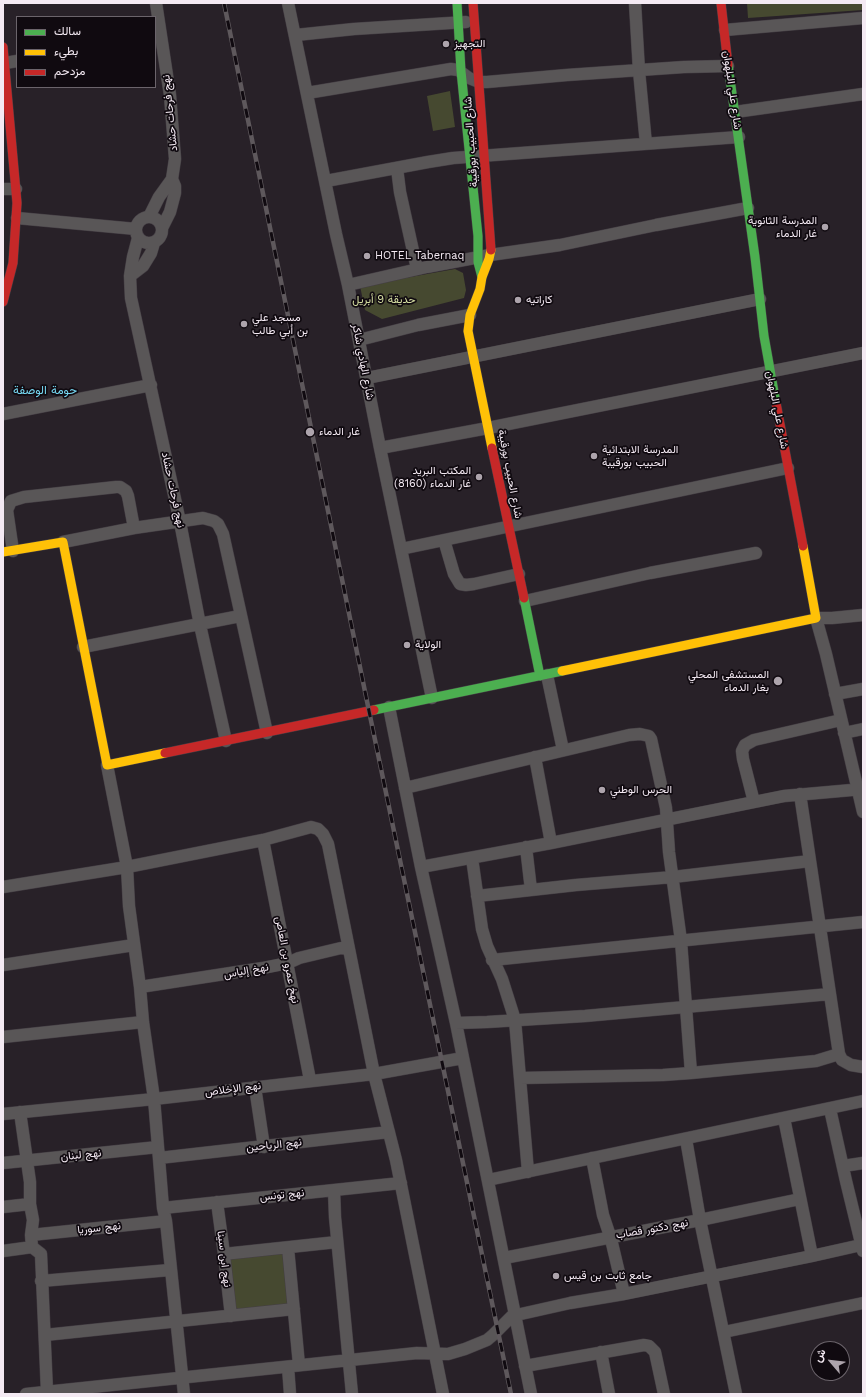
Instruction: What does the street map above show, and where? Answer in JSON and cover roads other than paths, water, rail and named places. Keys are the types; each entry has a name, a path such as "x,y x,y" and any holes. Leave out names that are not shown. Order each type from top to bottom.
{"street":[{"name":"نهج فرحات حشاد","path":"156,3 158,44 170,95 174,159 172,179 175,186 175,193 170,212 162,228"},
{"name":"شارع الهادي شاكر","path":"288,3 296,35 336,234 360,340 380,448 432,698"},
{"name":"شارع الحبيب بورقيبة","path":"457,3 461,71 478,236 484,256 490,259 482,277 480,289 470,314 468,331 508,526 543,676"},
{"name":"شارع الحبيب بورقيبة","path":"473,3 491,237 484,256"},
{"path":"635,3 638,70 646,144"},
{"name":"شارع علي البلهوان","path":"721,3 728,66 739,137 770,371 816,618 844,733 860,789 863,812"},
{"path":"724,30 863,18"},
{"path":"296,35 354,29 474,22"},
{"path":"3,47 11,62 17,218 13,263 3,302"},
{"path":"307,93 455,69 479,82 501,82 567,75 684,67 728,66"},
{"path":"735,112 863,94"},
{"path":"326,182 428,162 470,157 739,137"},
{"path":"397,168 400,192 417,269"},
{"path":"137,233 140,221 149,217 159,197 172,179"},
{"path":"3,189 16,189"},
{"path":"348,285 417,269 484,256 560,245 748,208"},
{"path":"130,276 143,266 151,254 154,243 161,236 162,228 157,220 149,217"},
{"path":"17,218 137,233 145,243 154,243"},
{"name":"نهج فرحات حشاد","path":"137,233 130,276 131,298 151,385 200,624 226,741"},
{"path":"367,378 760,299"},
{"path":"360,340 418,325 470,314"},
{"path":"380,448 488,428 863,353"},
{"path":"3,414 151,385"},
{"path":"401,549 788,468"},
{"path":"134,528 126,491 116,487 24,497 11,501 7,510 8,552 134,528 203,518 210,519 218,524 223,534 267,733"},
{"path":"444,540 454,574 460,584 474,584 519,574"},
{"path":"63,542 127,867 129,906 154,1099 163,1208 166,1221 184,1394"},
{"path":"525,601 650,573 756,553"},
{"path":"107,765 543,676 816,618 863,615"},
{"path":"84,647 240,616"},
{"path":"543,676 563,750"},
{"path":"835,694 863,689"},
{"path":"389,707 421,866 456,1023 531,1394"},
{"path":"754,802 743,759 742,752 745,745 754,740 841,720"},
{"path":"844,733 863,729"},
{"path":"405,788 629,735 640,734 649,736 662,787 681,940 691,1073"},
{"path":"535,757 551,843"},
{"path":"421,866 472,858 666,821 754,802 800,794 860,789"},
{"path":"800,794 839,1054 842,1060 851,1065 863,1067"},
{"path":"3,887 127,867 263,840 311,828 318,829 323,834 328,844 374,1074 401,1183 443,1394"},
{"name":"نهخ عمرو بن العاص","path":"263,840 310,1080"},
{"path":"526,847 531,890"},
{"path":"472,858 482,929 492,960 502,979 515,1020 528,1172"},
{"path":"477,896 673,877 810,860"},
{"path":"492,960 863,922"},
{"path":"3,966 134,945"},
{"name":"نهخ إلياس","path":"140,987 212,977 288,963 300,958 341,948 349,949"},
{"path":"456,1023 515,1020 830,994"},
{"path":"3,1037 143,1022"},
{"path":"520,1078 691,1073 816,1061 839,1054"},
{"name":"نهج الإخلاص","path":"3,1114 154,1099 310,1080 374,1074 463,1058"},
{"path":"255,1087 264,1146"},
{"path":"488,1180 863,1101"},
{"path":"26,1394 84,1391 182,1377 417,1353 441,1354 457,1352 487,1340 515,1315 570,1302 624,1294 812,1256 862,1248 860,1223 843,1166 830,1109"},
{"path":"20,1112 30,1182 30,1204 33,1220 31,1235 32,1247"},
{"path":"784,1118 812,1256"},
{"name":"نهج الرياحين","path":"158,1152 264,1146 389,1132"},
{"path":"686,1139 700,1220 736,1394"},
{"name":"نهج لبنان","path":"3,1164 26,1161 158,1152"},
{"path":"592,1158 603,1215 610,1236 624,1294"},
{"path":"843,1166 863,1162"},
{"name":"نهج تونس","path":"163,1208 401,1183"},
{"path":"334,1190 337,1242 350,1360 352,1394"},
{"name":"نهج دكتور قصاب","path":"504,1258 800,1199"},
{"name":"نهج ابن سينا","path":"217,1202 231,1316"},
{"path":"3,1207 30,1204"},
{"name":"نهج سوريا","path":"31,1235 166,1221"},
{"path":"224,1254 337,1242"},
{"path":"3,1251 32,1247 41,1254 41,1281 48,1392"},
{"path":"288,1248 294,1309 293,1366 290,1394"},
{"path":"41,1281 170,1270"},
{"path":"724,1332 863,1303"},
{"path":"45,1334 294,1309"},
{"path":"525,1366 637,1345 649,1346 655,1352 664,1394"},
{"path":"602,1352 609,1394"}],"railway":[{"path":"224,3 511,1394"}],"place":[{"name":"التجهيز","path":"446,44"},
{"name":"المدرسة الثانوية غار الدماء","path":"825,227"},
{"name":"HOTEL Tabernaq","path":"367,256"},
{"name":"كاراتيه","path":"518,300"},
{"name":"مسجد علي بن أبي طالب","path":"244,324"},
{"name":"غار الدماء","path":"310,432"},
{"name":"المدرسة الابتدائية الحبيب بورقيبة","path":"594,456"},
{"name":"المكتب البريد غار الدماء (8160)","path":"479,477"},
{"name":"الولاية","path":"407,645"},
{"name":"المستشفى المحلي بغار الدماء","path":"778,681"},
{"name":"الحرس الوطني","path":"602,790"},
{"name":"جامع ثابت بن قیس","path":"556,1276"}],"district":[{"name":"حومة الوصفة","path":"45,390"}],"park label":[{"name":"حديقة 9 أبريل","path":"384,300"}]}
